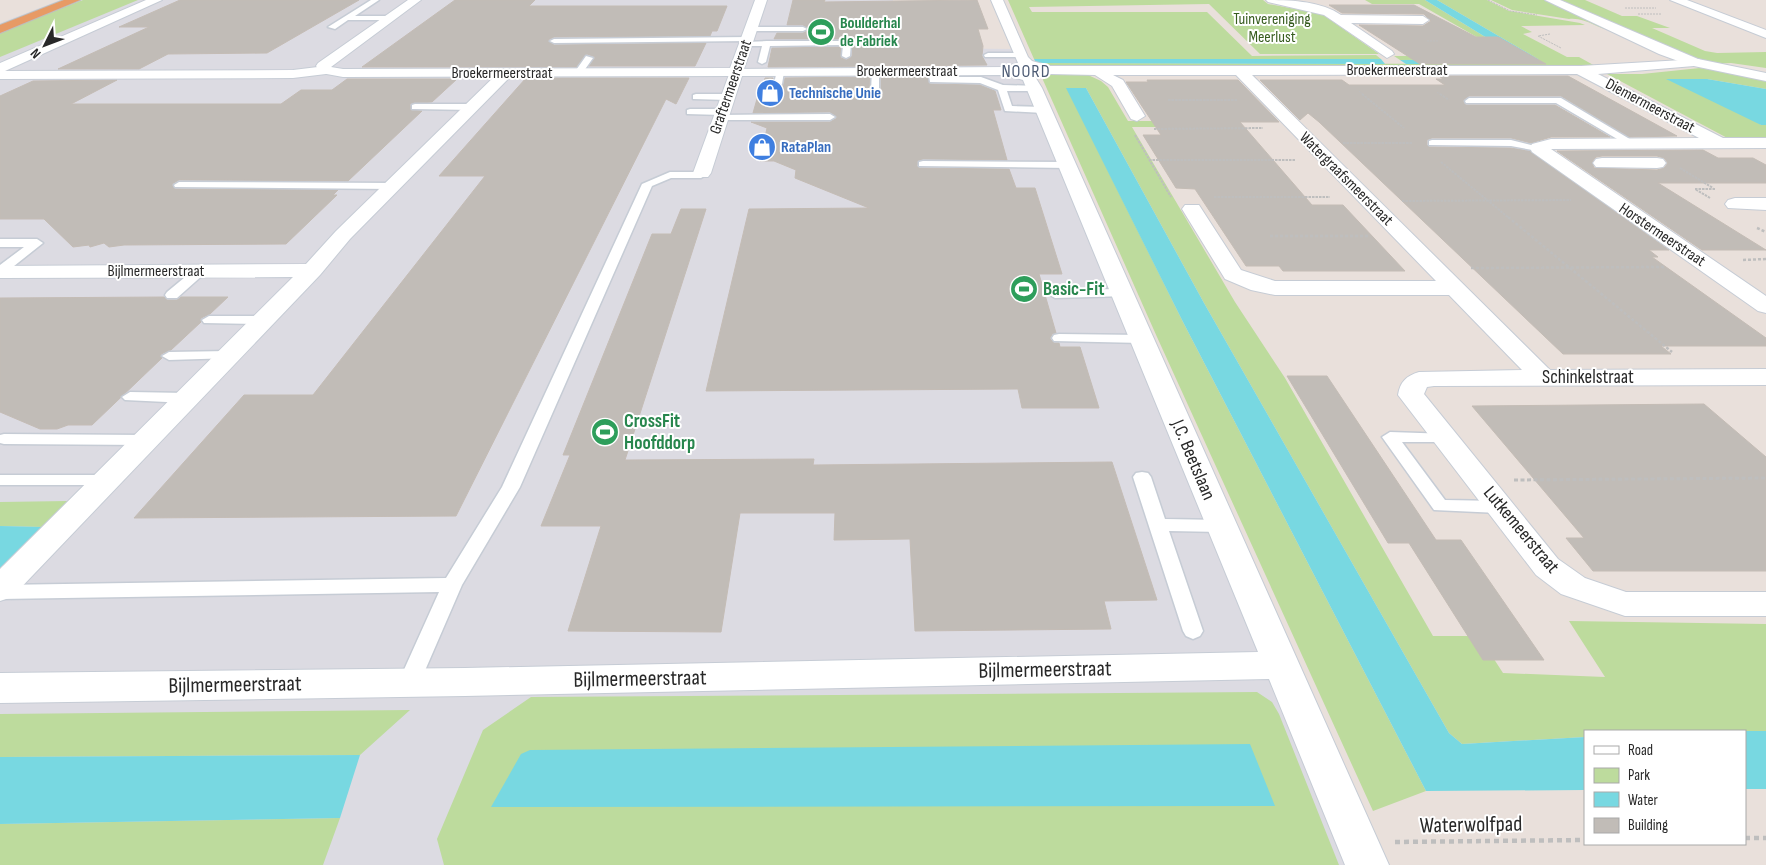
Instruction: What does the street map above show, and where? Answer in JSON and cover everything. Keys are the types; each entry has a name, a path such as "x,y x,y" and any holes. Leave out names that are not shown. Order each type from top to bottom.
{"highway":[{"path":"0,18 49,0"},
{"path":"0,29 74,0"}],"street":[{"path":"0,68 156,0"},
{"path":"326,70 323,66 326,62 415,0"},
{"name":"Graftermeerstraat","path":"701,174 761,0"},
{"name":"J.C. Beetslaan","path":"997,0 1362,854"},
{"path":"1272,0 1328,12 1387,54"},
{"path":"1551,0 1664,51 1694,62 1766,78"},
{"path":"1676,0 1766,34"},
{"path":"1337,19 1423,20"},
{"name":"Broekermeerstraat","path":"0,75 293,74 326,70 343,73 736,72 779,78 875,71 931,71 1030,76 1099,71 1581,70 1636,68 1694,62"},
{"name":"Watergraafsmeerstraat","path":"1239,70 1452,288 1542,377"},
{"name":"Diemermeerstraat","path":"1581,70 1719,143"},
{"path":"1099,71 1103,76 1118,83 1134,123"},
{"path":"0,591 312,270 343,235 506,73"},
{"path":"1538,148 1550,144 1758,143 1766,152"},
{"name":"Horstermeerstraat","path":"1538,148 1558,164 1766,306"},
{"path":"1558,164 1657,163"},
{"path":"1194,204 1233,274 1259,285 1275,288 1452,288"},
{"path":"1735,204 1766,204"},
{"name":"Bijlmermeerstraat","path":"0,272 312,270"},
{"name":"Schinkelstraat","path":"1412,386 1419,380 1434,378 1766,377"},
{"name":"Lutkemeerstraat","path":"1412,386 1411,395 1547,567 1573,586 1604,599 1625,604 1766,604"},
{"name":"Bijlmermeerstraat","path":"0,688 409,683 1280,665"}],"lane":[{"path":"332,27 376,0"},
{"path":"346,18 388,18"},
{"path":"554,41 749,35 803,29"},
{"path":"749,35 767,44 847,43 846,56"},
{"path":"762,62 767,44"},
{"path":"988,55 1030,76"},
{"path":"578,72 589,58"},
{"path":"875,71 875,92"},
{"path":"931,71 933,80 981,80 1002,88 1030,76"},
{"path":"1002,88 1008,109 1030,76"},
{"path":"696,97 723,109"},
{"path":"1469,101 1558,100 1633,144"},
{"path":"415,107 472,107"},
{"path":"690,112 723,109 830,118"},
{"path":"1431,143 1510,143 1538,148"},
{"path":"923,164 1068,165"},
{"path":"409,683 452,585 511,487 647,184 670,175 701,174"},
{"path":"179,185 393,186"},
{"path":"0,243 37,243 0,272"},
{"path":"172,295 200,271"},
{"path":"1055,294 1122,293"},
{"path":"209,320 263,320"},
{"path":"1059,338 1142,339"},
{"path":"169,356 228,356"},
{"path":"130,397 187,398"},
{"path":"1444,437 1390,437 1440,506 1500,507"},
{"path":"4,439 146,440"},
{"path":"1142,477 1193,631"},
{"path":"0,480 106,480"},
{"path":"1158,525 1221,526"},
{"path":"0,591 452,585"}],"path":[{"path":"1625,8 1698,8"},
{"path":"1333,70 1404,128"},
{"path":"1168,100 1268,100"},
{"path":"1134,123 1149,160 1178,210 1194,204"},
{"path":"1151,129 1296,128"},
{"path":"1310,143 1431,143 1440,151 1428,151 1674,353"},
{"path":"1149,160 1328,160"},
{"path":"1678,167 1715,189 1723,188"},
{"path":"1171,197 1194,204 1365,199 1611,200"},
{"path":"1270,236 1401,236"},
{"path":"1433,268 1708,266"},
{"path":"1478,480 1766,478"},
{"path":"1746,838 1766,838"},
{"name":"Waterwolfpad","path":"1362,854 1584,840"}],"shaded area":[{"path":"60,0 893,0 894,48 1019,49 1353,865 0,865 0,23"}],"green space":[{"path":"83,0 138,0 0,57 0,32"},
{"name":"Tuinvereniging Meerlust","path":"1008,0 1263,0 1268,4 1322,14 1379,54 1260,54 1209,4 1029,7 1032,12 1207,12 1252,56 1376,55 1381,59 1034,59"},
{"path":"1365,0 1425,0 1518,57 1507,59 1400,60 1394,56 1491,56 1482,40 1419,4 1372,4"},
{"path":"1437,0 1487,0 1509,11 1585,25 1521,26 1532,32 1523,34 1567,57 1579,57 1597,67 1058,68 1036,63 1523,64 1537,61 1538,59"},
{"path":"1491,0 1547,0 1615,31 1581,20 1512,10"},
{"path":"1561,0 1585,0 1622,16 1637,16 1670,28 1652,28 1705,51 1717,53 1766,52 1766,68 1731,63 1710,64"},
{"path":"1700,68 1766,80 1766,89 1707,79 1761,125 1766,125 1766,141 1733,141 1607,74 1642,74"},
{"path":"1048,74 1088,75 1101,81 1108,87 1128,121 1158,121 1156,127 1132,127 1235,302 1285,378 1433,636 1479,636 1503,673 1605,677 1569,621 1766,624 1766,731 1584,730 1584,737 1462,744 1449,733 1204,303 1086,88 1067,88 1183,322 1426,791 1373,811 1157,337 1043,80 1044,76"},
{"path":"68,501 43,527 0,526 0,502"},
{"path":"1257,692 1272,702 1279,714 1339,865 444,865 437,839 483,730 531,697"},
{"path":"410,710 360,755 0,757 0,714"},
{"path":"340,818 323,865 0,865 0,824"}],"water":[{"path":"1425,0 1437,0 1538,59 1538,61 1523,64 1406,64 1400,60 1507,59 1518,57"},
{"path":"1034,59 1381,59 1385,64 1036,63"},
{"path":"1666,79 1707,79 1766,89 1766,125 1761,125"},
{"path":"1066,88 1086,88 1204,303 1449,733 1462,744 1584,737 1584,790 1426,791 1183,322"},
{"path":"0,526 43,527 0,572"},
{"path":"1746,731 1766,731 1766,789 1746,789"},
{"path":"1250,744 1275,806 491,807 521,754 530,750"},
{"path":"360,755 340,818 0,824 0,757"}],"building":[{"path":"180,0 359,0 267,53 168,54 139,69 58,69 149,27 119,27"},
{"path":"455,0 535,0 529,6 727,6 717,31 712,31 710,36 554,37 548,40 554,45 706,43 695,66 589,66 595,57 587,54 576,67 362,67"},
{"path":"793,0 825,0 824,2 977,0 988,29 978,29 983,46 982,56 987,65 768,67 772,48 841,47 841,58 847,60 852,56 853,42 847,39 774,39 777,33 803,33 809,30 803,25 787,25"},
{"path":"1329,5 1414,5 1476,37 1498,37 1546,64 1420,64 1359,25 1423,26 1431,21 1424,14 1342,13"},
{"path":"1439,76 1568,76 1677,136 1629,137 1561,96 1469,96 1463,101 1466,105 1555,105 1610,137 1551,137 1531,143 1511,138 1432,138 1427,140 1427,145 1429,147 1511,148 1530,151 1669,250 1649,250 1658,257 1652,257 1766,338 1766,346 1661,346 1671,354 1563,354 1319,122 1308,113 1300,120 1260,80 1342,80 1349,85 1445,85 1436,79 1443,79"},
{"path":"870,77 869,92 875,97 881,92 881,77 927,77 930,84 980,85 995,91 1001,110 993,110 1007,160 923,159 918,161 917,166 919,168 1009,169 1016,188 1035,188 1062,274 1039,274 1056,333 1052,334 1050,339 1054,343 1059,343 1060,347 1080,347 1099,408 1022,408 1018,389 706,391 749,209 869,208 795,178 796,170 774,161 760,161 767,128 751,122 830,122 837,118 830,112 753,113 761,85 764,85 765,78 773,78 773,86 778,89 783,86 785,78"},
{"path":"526,78 689,78 676,104 666,99 456,516 134,518 244,395 313,395 485,176 439,176"},
{"path":"347,79 457,79 432,102 410,104 411,110 422,111 348,181 179,180 172,184 175,189 338,190 333,195 337,195 286,244 124,245 109,247 104,243 90,247 89,245 73,247 44,219 0,219 0,96 33,81 117,80 71,104 281,104 301,90 332,90"},
{"path":"1147,80 1238,80 1279,122 1240,122 1312,205 1343,205 1405,271 1283,271 1279,266 1246,266 1195,189 1176,188 1143,135 1161,135 1126,82 1148,82"},
{"path":"1703,150 1718,158 1753,158 1766,165 1766,183 1658,183 1766,250 1702,250 1557,151","holes":["1602,156 1657,156 1664,158 1668,163 1664,168 1657,170 1594,168 1592,162 1596,157"]},
{"path":"681,209 706,209 625,460 814,459 813,465 1112,462 1157,600 1104,601 1111,629 915,631 910,539 834,540 835,513 740,513 721,632 568,631 601,526 541,526 570,455 563,455 652,234 671,234"},
{"path":"164,297 167,300 177,300 181,297 228,297 210,314 201,318 201,322 171,350 161,354 162,358 92,425 68,425 57,429 40,429 0,412 0,298"},
{"path":"1287,376 1327,376 1436,540 1461,540 1544,660 1483,660 1409,543 1388,543"},
{"path":"1704,404 1766,457 1766,571 1593,571 1566,538 1584,538 1472,406"}],"place":[{"name":"Boulderhal de Fabriek","path":"821,32"},
{"name":"Technische Unie","path":"770,93"},
{"name":"RataPlan","path":"762,147"},
{"name":"Basic-Fit","path":"1024,289"},
{"name":"CrossFit Hoofddorp","path":"605,432"}],"district":[{"name":"NOORD","path":"1026,71"}]}
